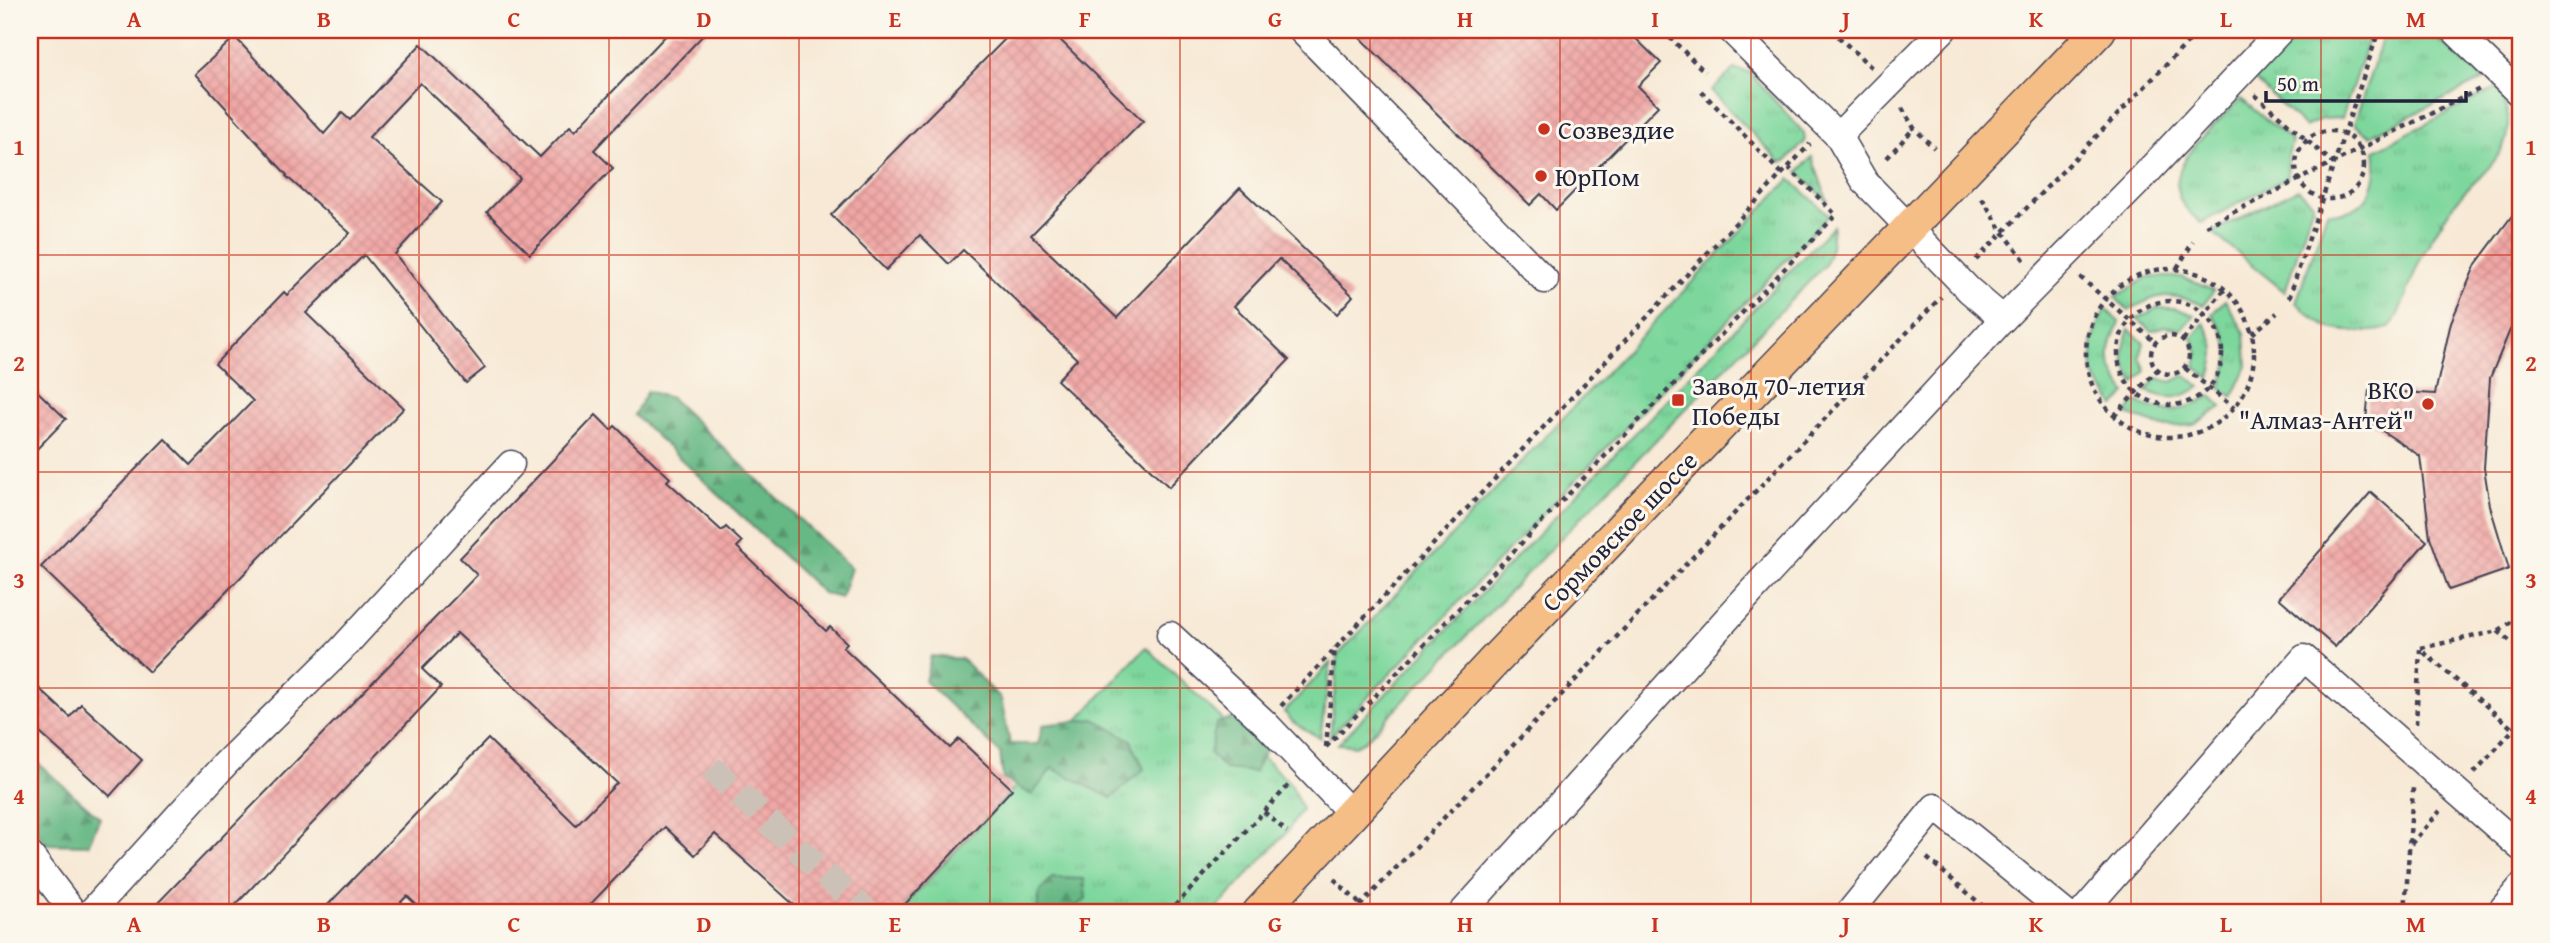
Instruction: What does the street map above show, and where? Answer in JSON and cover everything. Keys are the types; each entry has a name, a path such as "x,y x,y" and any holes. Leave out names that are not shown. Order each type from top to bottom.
{"main road":[{"name":"Сормовское шоссе","path":"1259,913 1496,659 2099,30"}],"street":[{"path":"1300,30 1545,280"},
{"path":"1833,131 1943,30"},
{"path":"1462,913 1743,601 2003,319 2281,30"},
{"path":"2454,30 2520,94"},
{"path":"1748,35 1833,131 1865,182 1959,279 2003,319"},
{"path":"90,913 226,763 340,651 511,464"},
{"path":"1170,635 1265,723 1353,815"},
{"path":"2081,913 2304,658 2520,846"},
{"path":"1849,913 1935,807 2065,913"},
{"path":"30,855 74,913"},
{"path":"2499,913 2520,888"}],"path":[{"path":"1661,30 1705,72"},
{"path":"1353,913 2003,232 2200,30"},
{"path":"2289,298 2379,30"},
{"path":"2236,78 2333,164"},
{"path":"2206,226 2489,84"},
{"path":"1701,91 1783,175"},
{"path":"1887,158 1914,128"},
{"path":"1265,723 1788,168 1833,131"},
{"path":"2324,131 2345,134 2354,140 2361,150 2364,172 2353,191 2333,200 2322,199 2306,189 2300,181 2297,160 2300,149 2306,141 2324,131"},
{"path":"1335,647 1326,747 1836,215 1788,168"},
{"path":"1982,198 2030,268"},
{"path":"2177,269 2193,242"},
{"path":"2177,269 2203,275 2225,289 2242,309 2252,334 2254,360 2248,386 2234,408 2213,425 2189,435 2162,437 2137,430 2114,416 2097,396 2088,372 2086,346 2092,321 2105,299 2126,281 2150,271 2177,269"},
{"path":"2073,284 2080,276 2155,342"},
{"path":"2183,340 2225,289"},
{"path":"2174,301 2191,305 2204,314 2215,327 2221,342 2217,373 2209,387 2182,404 2158,403 2136,393 2125,380 2118,357 2121,334 2129,320 2142,309 2158,302 2174,301"},
{"path":"2252,334 2277,313"},
{"path":"2172,335 2183,340 2190,357 2185,368 2169,374 2157,370 2151,359 2155,342 2172,335"},
{"path":"2185,368 2234,408"},
{"path":"2114,416 2157,370"},
{"path":"2420,649 2498,631 2520,616"},
{"path":"2498,631 2520,649"},
{"path":"1168,913 1290,783"},
{"path":"1264,812 1287,832"},
{"path":"1907,841 1991,913"},
{"path":"1334,879 1361,905"}],"green space":[{"path":"2302,30 2371,30 2342,118 2322,119 2305,127 2254,79"},
{"path":"2385,30 2427,30 2484,79 2370,136 2354,124"},
{"path":"1734,69 1749,72 1804,133 1805,142 1786,161 1780,162 1711,91"},
{"path":"2496,88 2508,115 2504,144 2496,159 2460,197 2438,227 2420,260 2393,323 2376,331 2358,331 2331,328 2314,319 2296,303 2327,212 2352,209 2368,196 2375,175 2375,150"},
{"path":"2241,99 2292,141 2287,159 2288,177 2201,223 2185,207 2178,193 2178,178 2183,163 2193,148"},
{"path":"1812,157 1828,202 1798,172"},
{"path":"1790,179 1829,215 1330,737 1338,655"},
{"path":"2298,189 2313,203 2285,292 2212,232"},
{"path":"1833,226 1831,247 1825,265 1365,741 1355,746 1338,744"},
{"path":"2148,277 2182,277 2214,291 2203,305 2165,296 2148,300 2128,311 2115,297"},
{"path":"2225,300 2245,333 2247,366 2233,397 2220,387 2229,349 2212,314"},
{"path":"2105,308 2119,322 2110,359 2114,374 2126,393 2115,406 2093,374 2092,343"},
{"path":"2157,308 2175,308 2194,315 2182,329 2164,326 2152,331 2137,319"},
{"path":"2204,323 2215,349 2210,378 2195,367 2198,353 2192,338"},
{"path":"2129,329 2144,343 2140,357 2146,371 2134,383 2124,357"},
{"path":"2186,375 2200,387 2174,397 2146,391 2157,378 2171,382"},
{"path":"647,391 671,398 851,568 841,598 823,593 634,415"},
{"path":"2211,396 2222,407 2194,425 2163,427 2126,414 2135,402 2157,409 2174,410"},
{"path":"1146,647 1290,783 1302,809 1287,832 1213,913 909,913 903,907"},
{"path":"931,656 962,659 1001,699 1010,744 1038,744 1043,725 1094,719 1131,740 1144,769 1111,798 1052,768 1032,795 1003,779 1000,753 925,681"},
{"path":"1331,662 1320,738 1294,723 1284,712"},
{"path":"1239,716 1267,746 1255,772 1225,769 1210,754 1216,723"},
{"path":"30,756 100,818 88,845 47,844 30,822"},
{"path":"1052,878 1084,879 1086,899 1066,913 1037,913 1039,892"}],"building":[{"path":"671,30 708,30 594,150 613,168 530,254 487,212 520,178 420,83 369,137 442,202 395,254 485,368 466,383 364,255 306,313 404,408 149,672 41,567 165,439 191,465 253,401 215,364 284,292 287,295 350,233 286,176 195,74 235,37 324,134 342,113 350,120 421,44 540,157 570,126 575,131"},
{"path":"1014,30 1050,30 1143,121 1031,235 1117,318 1240,188 1353,296 1337,314 1279,259 1234,306 1289,360 1169,487 1057,380 1077,359 963,250 949,264 920,235 886,270 831,215"},
{"name":"Созвездие","path":"1352,30 1627,30 1661,63 1638,86 1658,106 1556,210 1541,194 1530,205"},
{"name":"ВКО \"Алмаз-Антей\"","path":"2520,205 2520,315 2510,330 2490,378 2484,468 2490,506 2509,569 2449,590 2430,537 2420,456 2366,420 2369,390 2435,394 2451,322 2476,264"},
{"path":"30,384 66,419 30,456"},
{"path":"596,415 611,430 615,426 670,478 667,481 722,531 726,527 742,542 737,547 826,631 830,627 847,643 843,647 950,748 959,739 1012,789 897,913 803,913 715,834 695,855 665,827 582,913 425,913 407,896 390,913 320,913 488,739 576,825 617,783 457,633 422,669 441,687 228,913 148,913 477,575 460,558"},
{"path":"2371,492 2427,541 2335,647 2279,598"},
{"path":"30,680 70,717 81,704 142,760 110,796 30,724"}],"tunnel":[{"path":"711,768 867,913"}],"place":[{"name":"Созвездие","path":"1544,129"},
{"name":"ЮрПом","path":"1541,176"},
{"name":"Завод 70-летия Победы","path":"1678,400"},
{"name":"ВКО \"Алмаз-Антей\"","path":"2428,404"}]}
